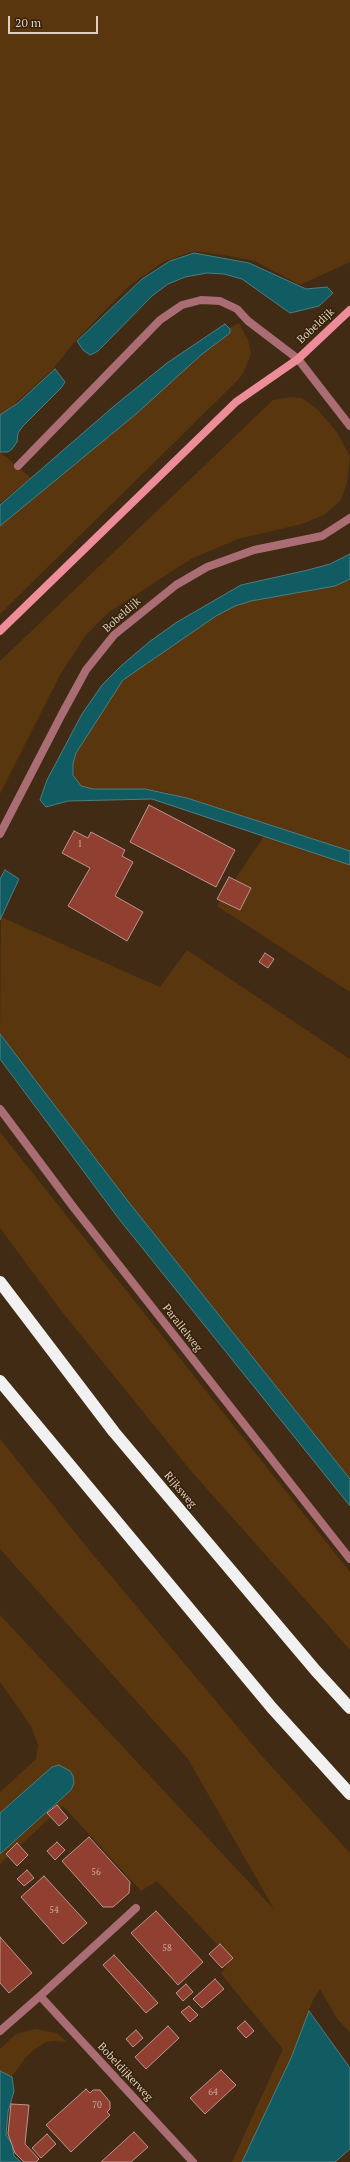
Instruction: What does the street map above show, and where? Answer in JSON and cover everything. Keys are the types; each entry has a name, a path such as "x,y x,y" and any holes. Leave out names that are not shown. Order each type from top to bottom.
{"highway":[{"name":"Rijksweg","path":"0,1282 114,1432 316,1671 350,1708"},
{"path":"0,1381 272,1708 350,1794"}],"street":[{"path":"18,466 160,320 182,305 201,300 220,301 225,303 237,309 248,321 298,359"},
{"name":"Bobeldijk","path":"0,632 236,402 298,359 350,310"},
{"name":"Bobeldijk","path":"298,359 350,426"},
{"name":"Bobeldijk","path":"0,834 86,670 114,635 176,586 207,567 254,550 322,536 350,518"},
{"name":"Parallelweg","path":"0,1108 74,1208 350,1559"},
{"path":"0,2031 136,1908"},
{"name":"Bobeldijkerweg","path":"40,1996 193,2162"}],"shaded area":[{"path":"0,0 350,0 350,262 300,285 255,261 223,255 194,251 163,262 129,286 77,339 52,370 0,417"},
{"path":"239,323 248,340 251,353 244,372 238,380 0,614 0,526 136,414 201,355 230,333 229,328"},
{"path":"291,397 302,398 317,409 336,431 350,456 347,483 341,500 324,515 302,524 238,539 191,559 109,612 86,635 60,675 0,794 0,661 273,400"},
{"path":"0,452 31,478 0,503"},
{"path":"350,579 350,851 165,792 145,789 93,789 81,786 75,779 73,764 76,753 123,680 216,616 235,606 251,601 335,586"},
{"path":"264,836 350,865 350,992 217,906"},
{"path":"1,917 160,987 187,950 350,1059 350,1479 127,1200 0,1034"},
{"path":"0,1132 350,1572 350,1650 191,1471 63,1313 0,1228"},
{"path":"0,1439 90,1551 262,1756 350,1853 350,2032 338,2020 320,1989 312,2002 291,2058 242,2162 232,2162 283,2049 221,1974 231,1959 157,1881 141,1891 63,1806 0,1864 0,1854 71,1790 52,1767 0,1813 0,1792 36,1759 38,1745 31,1726 0,1682 0,1615 274,1909 188,1759 0,1549"},
{"path":"35,2029 57,2033 67,2042 46,2042 35,2049 25,2058 12,2077 0,2071 0,2049 16,2034"}],"water":[{"path":"194,253 249,263 306,289 327,287 333,293 319,306 290,313 242,279 224,274 207,273 185,277 168,284 152,296 98,351 90,355 83,350 77,341 142,279 170,261"},
{"path":"225,324 230,329 230,333 201,355 136,414 0,526 0,505 113,407 167,363"},
{"path":"55,369 65,382 61,388 22,427 18,433 17,442 12,449 8,452 0,452 0,415 18,403"},
{"path":"350,554 350,579 335,586 251,601 235,606 216,616 123,680 76,753 73,764 73,775 81,786 93,789 145,789 187,798 350,851 350,865 152,799 68,801 46,807 40,800 47,780 82,714 102,685 149,642 177,622 241,585 330,564"},
{"path":"5,870 19,879 0,920 0,879"},
{"path":"0,1034 127,1200 350,1479 350,1506 119,1219 0,1059"},
{"path":"59,1765 70,1771 73,1776 74,1783 71,1790 0,1854 0,1813 52,1767"},
{"path":"309,2011 350,2068 350,2149 335,2162 242,2162 291,2058"},
{"path":"0,2071 12,2077 14,2091 8,2112 6,2135 12,2144 14,2156 21,2162 0,2162"}],"building":[{"path":"149,805 235,850 216,887 130,842"},
{"path":"74,831 88,838 91,832 125,850 122,856 133,862 115,896 143,912 127,941 68,906 90,868 62,853"},
{"path":"229,877 251,888 240,910 217,899"},
{"path":"265,953 274,959 268,968 259,962"},
{"path":"57,1805 68,1818 59,1826 47,1813"},
{"path":"89,1837 130,1882 129,1893 113,1907 103,1907 62,1861"},
{"path":"57,1842 65,1850 55,1860 47,1851"},
{"path":"17,1843 28,1855 17,1866 6,1854"},
{"path":"27,1870 34,1878 24,1886 17,1879"},
{"path":"44,1876 87,1923 63,1944 21,1897"},
{"path":"156,1911 203,1962 178,1985 131,1933"},
{"path":"0,1937 32,1973 9,1993 0,1983"},
{"path":"220,1944 233,1958 222,1968 209,1954"},
{"path":"114,1955 158,2003 146,2013 103,1965"},
{"path":"215,1979 224,1989 202,2008 193,1999"},
{"path":"186,1984 193,1992 183,2001 176,1993"},
{"path":"189,2006 198,2015 190,2022 181,2012"},
{"path":"245,2021 254,2031 246,2038 237,2028"},
{"path":"168,2026 179,2038 146,2069 135,2057"},
{"path":"136,2030 143,2038 133,2047 126,2039"},
{"path":"221,2070 236,2085 205,2114 190,2098"},
{"path":"86,2089 90,2093 93,2090 100,2090 110,2102 110,2109 107,2112 110,2115 71,2152 46,2125"},
{"path":"11,2104 29,2105 25,2144 39,2159 36,2162 24,2162 15,2153 8,2134"},
{"path":"134,2132 148,2147 131,2162 101,2162"},
{"path":"47,2134 56,2144 41,2158 32,2148"}]}
